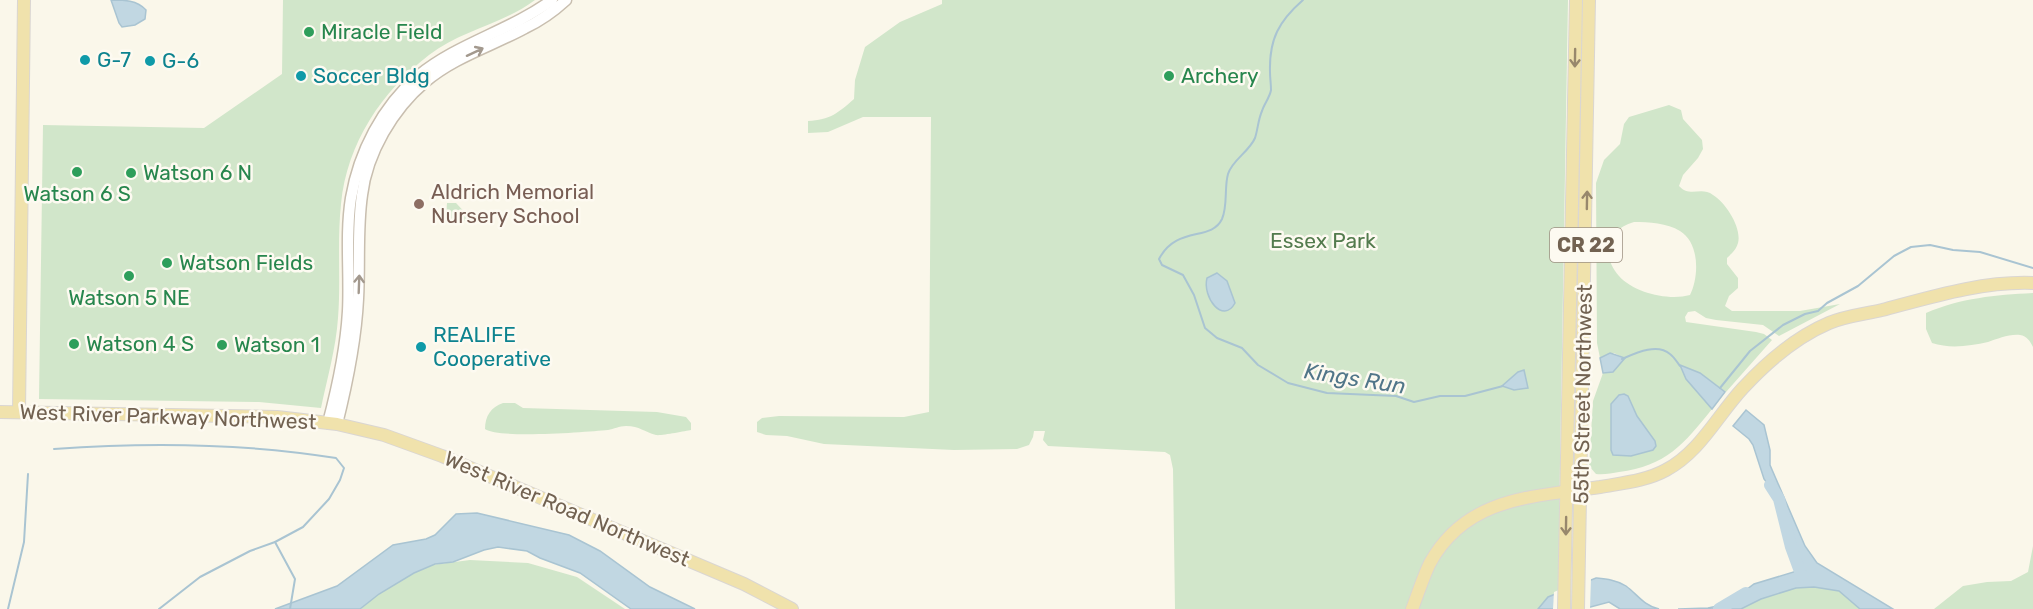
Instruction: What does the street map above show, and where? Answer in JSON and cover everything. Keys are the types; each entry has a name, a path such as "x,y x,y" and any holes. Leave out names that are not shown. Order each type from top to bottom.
{"main road":[{"path":"19,412 24,0"},
{"name":"55th Street Northwest","path":"1564,609 1576,0"},
{"name":"55th Street Northwest","path":"1578,609 1589,0"},
{"path":"1412,609 1430,563 1449,537 1464,522 1500,503 1648,478 1676,465 1696,446 1742,389 1766,366 1795,341 1830,322 1993,284 2033,283"},
{"name":"West River Parkway Northwest","path":"0,412 225,415 277,417 332,424"},
{"name":"West River Road Northwest","path":"332,424 392,438 442,456 744,584 792,609"}],"street":[{"path":"332,424 346,325 351,199 362,158 373,134 396,99 433,64 455,50 524,18 552,0"},
{"path":"332,424 353,344 357,313 362,193 371,161 380,141 399,111 427,81 467,56 527,27 566,0"}],"green space":[{"name":"Watson Fields","path":"283,0 535,0 509,15 441,46 429,55 396,85 382,102 359,140 351,160 341,204 337,329 321,408 259,402 39,399 43,125 204,128 282,74"},
{"name":"Essex Park","path":"942,0 1568,0 1559,521 1567,609 1175,609 1173,469 1170,455 1165,452 1048,446 1043,440 1045,431 1034,431 1029,445 1017,449 954,450 824,444 757,432 757,422 762,418 779,416 904,417 929,412 931,117 863,117 828,132 808,133 808,121 833,115 854,99 855,80 865,47 900,22 942,4"},
{"path":"1669,105 1681,110 1683,119 1702,140 1703,149 1683,175 1679,186 1687,191 1704,191 1713,195 1728,210 1738,230 1738,243 1727,258 1727,264 1738,278 1738,288 1729,296 1725,306 1732,311 1800,311 1840,304 1779,336 1763,325 1716,320 1706,318 1695,311 1688,312 1685,317 1686,322 1756,332 1772,340 1726,392 1700,373 1689,382 1712,409 1683,443 1673,451 1649,465 1608,474 1596,474 1589,466 1593,401 1603,373 1613,372 1624,358 1614,353 1600,358 1597,343 1596,183 1604,160 1620,144 1624,124 1629,117","holes":["1634,222 1669,226 1687,236 1696,261 1695,279 1690,295 1672,297 1652,294 1633,287 1619,276 1610,260 1610,244 1618,230"]},
{"path":"447,203 456,203 470,218 470,221 446,220"},
{"path":"2033,293 2033,347 2026,338 2016,335 1967,346 1939,345 1932,343 1926,329 1926,313 1939,308 1978,298"},
{"path":"503,403 515,403 523,408 657,412 686,417 691,423 691,430 659,435 626,426 608,430 544,434 507,434 485,429 490,413"},
{"path":"2033,546 2033,609 1934,609 1963,586 2011,581 2028,572"},
{"path":"470,560 528,563 577,577 625,609 361,609 389,584 416,567"},
{"path":"1799,577 1840,591 1866,609 1719,609 1761,585"}],"water":[{"path":"111,0 139,4 146,10 145,19 135,25 122,27"},
{"path":"1217,273 1227,281 1235,303 1225,311 1220,310 1210,300 1206,285 1207,278"},
{"path":"1610,353 1625,358 1613,372 1603,373 1600,358"},
{"path":"1680,365 1700,373 1725,392 1712,409 1686,379"},
{"path":"1524,370 1528,388 1514,390 1502,386 1518,372"},
{"path":"1619,395 1628,396 1637,416 1655,441 1656,446 1653,450 1631,456 1613,455 1611,450 1611,404"},
{"path":"1746,410 1764,425 1770,450 1770,465 1805,546 1817,563 1893,609 1860,609 1839,591 1814,587 1796,588 1761,599 1741,609 1678,609 1708,608 1727,604 1754,584 1797,571 1798,567 1779,499 1764,479 1753,445 1733,426"},
{"path":"477,513 569,535 600,551 650,587 695,609 631,609 580,573 527,551 498,547 453,562 435,564 414,573 379,594 360,609 275,609 337,586 393,545 426,539 435,535 456,514"},
{"path":"1596,578 1623,584 1645,602 1659,609 1620,609 1609,602 1583,609 1538,609 1548,597"}],"pier":[{"path":"1591,577 1590,609 1553,609 1554,592"}],"waterway":[{"name":"Kings Run","path":"1303,0 1282,23 1274,40 1270,60 1271,90 1261,114 1255,138 1249,148 1233,164 1228,174 1222,219 1210,230 1184,237 1166,248 1159,259 1162,265 1183,275 1194,295 1205,328 1217,338 1242,348 1258,365 1288,383 1327,393 1396,396 1414,402 1440,396 1465,396 1503,386"},
{"path":"1720,388 1750,351 1783,325 1805,314 1818,311 1827,303 1858,286 1894,256 1911,247 1930,245 1980,252 2033,268"},
{"name":"Kings Run","path":"1622,359 1646,350 1659,349 1670,354 1680,366"},
{"path":"54,449 124,445 195,445 266,449 336,458 344,468 329,499 303,527 200,577 159,609"},
{"path":"8,609 24,542 28,474"},
{"path":"1770,485 1779,499 1791,547 1802,577"},
{"path":"275,542 295,579 290,609"},
{"path":"1719,609 1746,593"}],"place":[{"name":"Miracle Field","path":"309,32"},
{"name":"G-7","path":"85,60"},
{"name":"G-6","path":"150,61"},
{"name":"Soccer Bldg","path":"301,76"},
{"name":"Archery","path":"1169,76"},
{"name":"Watson 6 S","path":"77,172"},
{"name":"Watson 6 N","path":"131,173"},
{"name":"Aldrich Memorial Nursery School","path":"419,204"},
{"name":"Watson Fields","path":"167,263"},
{"name":"Watson 5 NE","path":"129,276"},
{"name":"Watson 4 S","path":"74,344"},
{"name":"Watson 1","path":"222,345"},
{"name":"REALIFE Cooperative","path":"421,347"}]}
